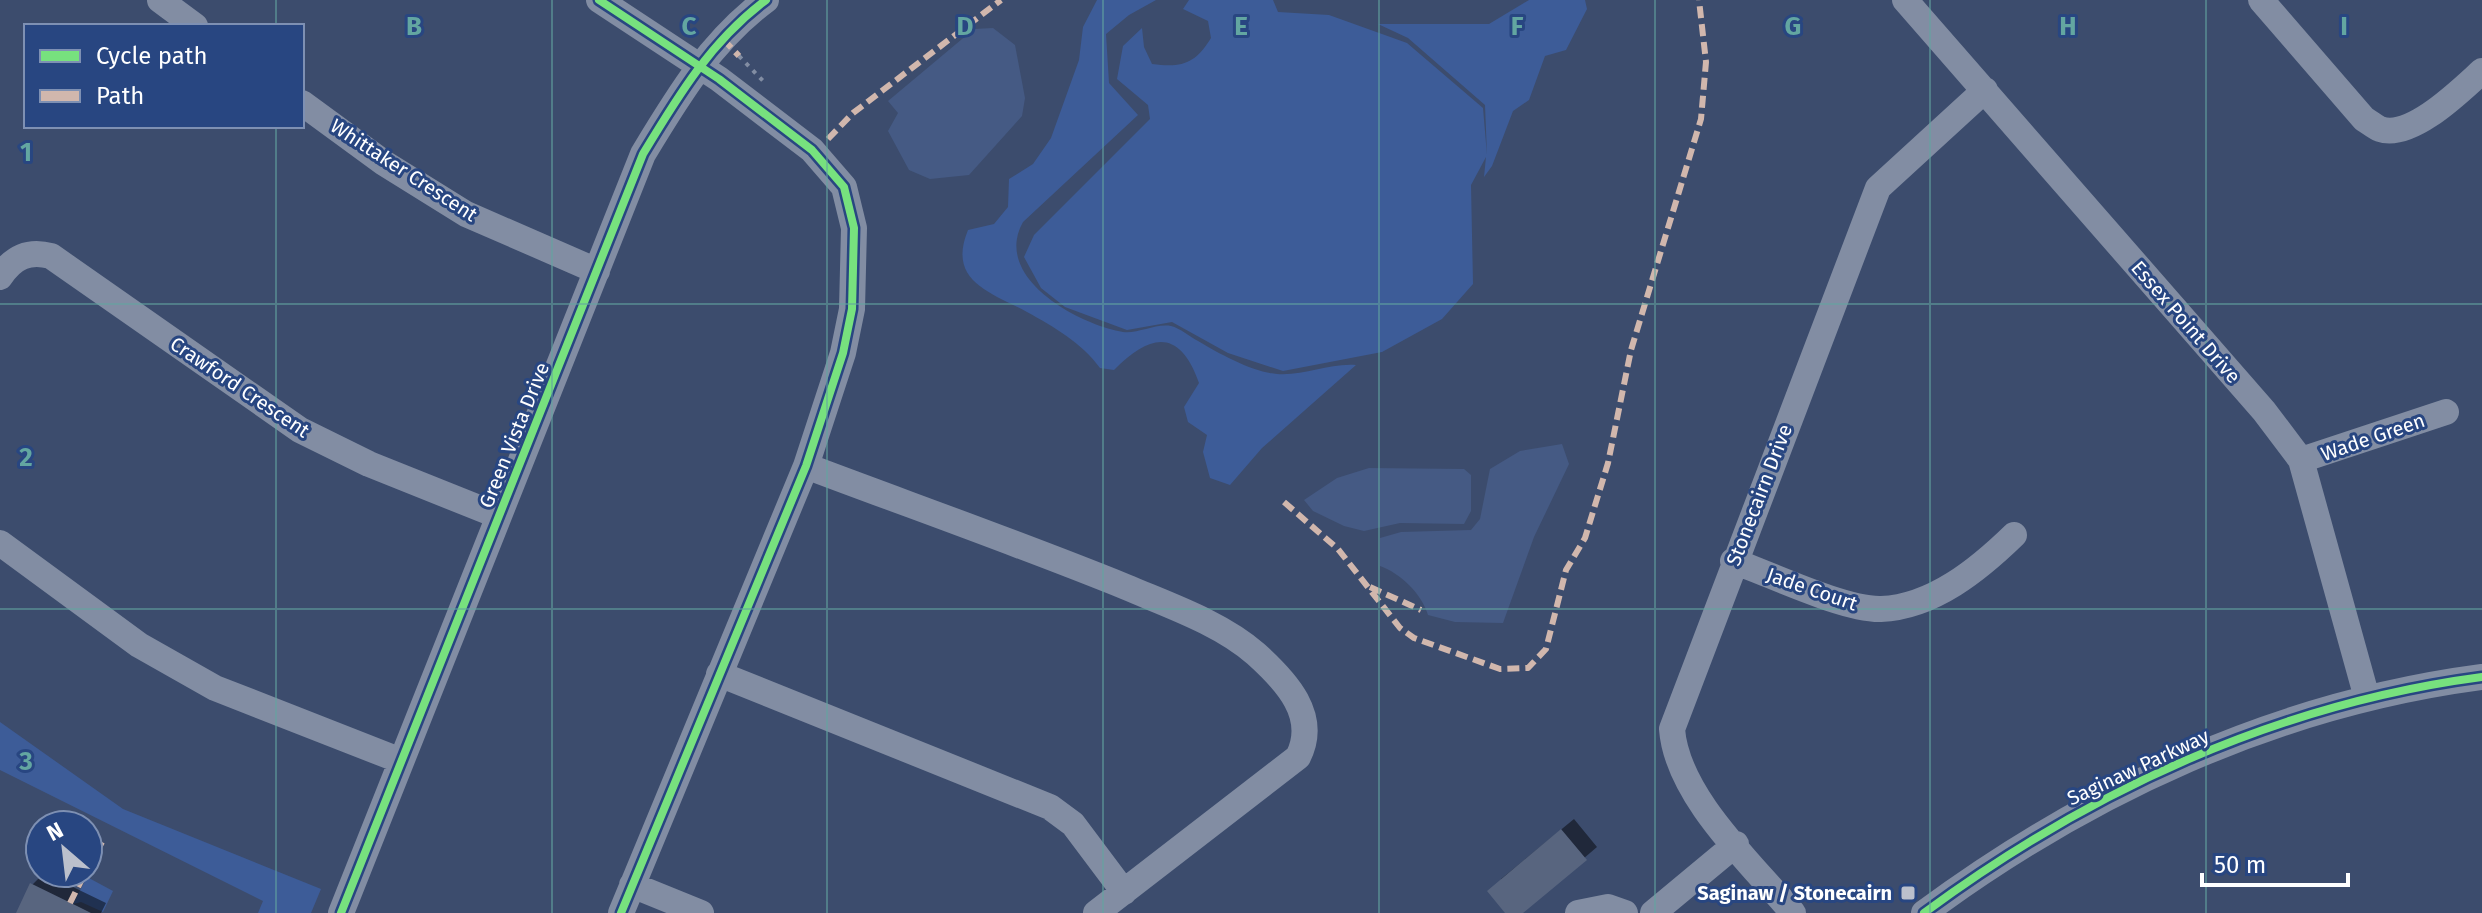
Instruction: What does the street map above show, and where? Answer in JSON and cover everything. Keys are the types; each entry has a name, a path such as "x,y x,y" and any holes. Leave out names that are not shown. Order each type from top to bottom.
{"street":[{"path":"160,0 192,24"},
{"path":"599,0 698,66 812,150 844,187 852,208 852,309 843,353 806,466 621,913"},
{"name":"Green Vista Drive","path":"341,913 399,760 643,154 698,66 747,15 766,0"},
{"name":"Essex Point Drive","path":"1905,0 2271,420 2301,460 2367,698"},
{"path":"2261,0 2364,119 2382,130 2398,129 2437,110 2482,71"},
{"name":"Stonecairn Drive","path":"1793,913 1690,788 1673,748 1672,729 1733,561 1878,188 1985,90"},
{"name":"Whittaker Crescent","path":"304,104 384,163 466,214 597,271"},
{"name":"Crawford Crescent","path":"0,277 19,257 36,252 51,256 300,430 369,464 499,516"},
{"name":"Wade Green","path":"2301,460 2446,412"},
{"path":"806,466 1077,567 1178,609 1255,653 1290,691 1307,727 1306,742 1298,757 1096,913"},
{"name":"Jade Court","path":"1733,561 1855,606 1882,609 1921,599 1976,572 2014,535"},
{"path":"0,543 139,645 215,688 399,760"},
{"path":"719,674 1050,807 1073,824 1124,892"},
{"name":"Saginaw Parkway","path":"1924,913 2012,851 2135,782 2270,727 2367,698 2482,677"},
{"path":"1653,913 1736,844"},
{"path":"632,885 701,913"},
{"path":"1578,913 1608,907 1625,913"}],"shaded area":[{"path":"1097,0 1156,0 1129,15 1106,34 1109,83 1138,115 1023,222 1017,242 1019,261 1029,279 1044,295 1063,308 1104,327 1123,332 1171,326 1236,362 1267,373 1287,374 1356,365 1262,448 1230,485 1210,478 1203,452 1207,435 1188,422 1184,407 1199,383 1183,353 1173,345 1152,343 1114,370 1100,368 1067,336 976,283 963,262 968,230 994,224 1008,207 1009,179 1033,164 1051,138 1079,60 1083,27"},
{"path":"1189,0 1273,0 1278,12 1329,15 1407,43 1483,108 1487,155 1485,105 1408,38 1378,24 1489,24 1529,0 1585,0 1587,9 1566,50 1545,56 1529,100 1513,111 1492,166 1484,177 1486,157 1471,185 1473,284 1442,319 1382,352 1283,371 1228,353 1172,322 1127,330 1065,307 1041,288 1024,257 1034,235 1150,119 1148,105 1117,79 1123,46 1142,28 1144,47 1152,64 1172,65 1193,59 1211,38 1208,21 1183,9"},
{"path":"993,28 1015,45 1025,98 1022,116 969,175 930,179 909,170 888,131 898,113 888,101 974,29"},
{"path":"1562,444 1569,464 1534,537 1503,623 1455,622 1428,615 1421,599 1409,585 1380,566 1380,538 1401,532 1471,530 1480,519 1490,469 1520,451"},
{"path":"1369,468 1464,469 1471,475 1471,511 1464,524 1400,523 1364,531 1344,526 1313,511 1304,500 1337,478"},
{"path":"0,722 123,809 321,889 311,913 258,913 263,901 104,822 104,809 78,809 0,770"},
{"path":"104,886 113,891 103,912 81,902 73,904 81,889 104,889"}],"building":[{"path":"1561,829 1587,860 1523,913 1505,913 1487,891"},
{"path":"27,889 42,889 91,913 16,913"}],"marked path":[{"path":"828,139 853,113 1001,0"},
{"path":"1284,502 1338,549 1400,628 1414,638 1500,669 1528,668 1546,649 1566,570 1585,538 1608,463 1631,350 1701,119 1706,62 1699,0"},
{"path":"723,39 739,56"},
{"path":"1370,587 1421,610"},
{"path":"70,903 77,889"}],"cycle path":[{"path":"599,0 719,79 812,150 844,187 854,228 852,309 843,353 806,466 621,913"},
{"path":"341,913 643,154 712,51 766,0"},
{"path":"1924,913 2052,828 2188,759 2259,731 2332,708 2406,690 2482,677"}],"place":[{"name":"Saginaw / Stonecairn","path":"1908,893"}]}
